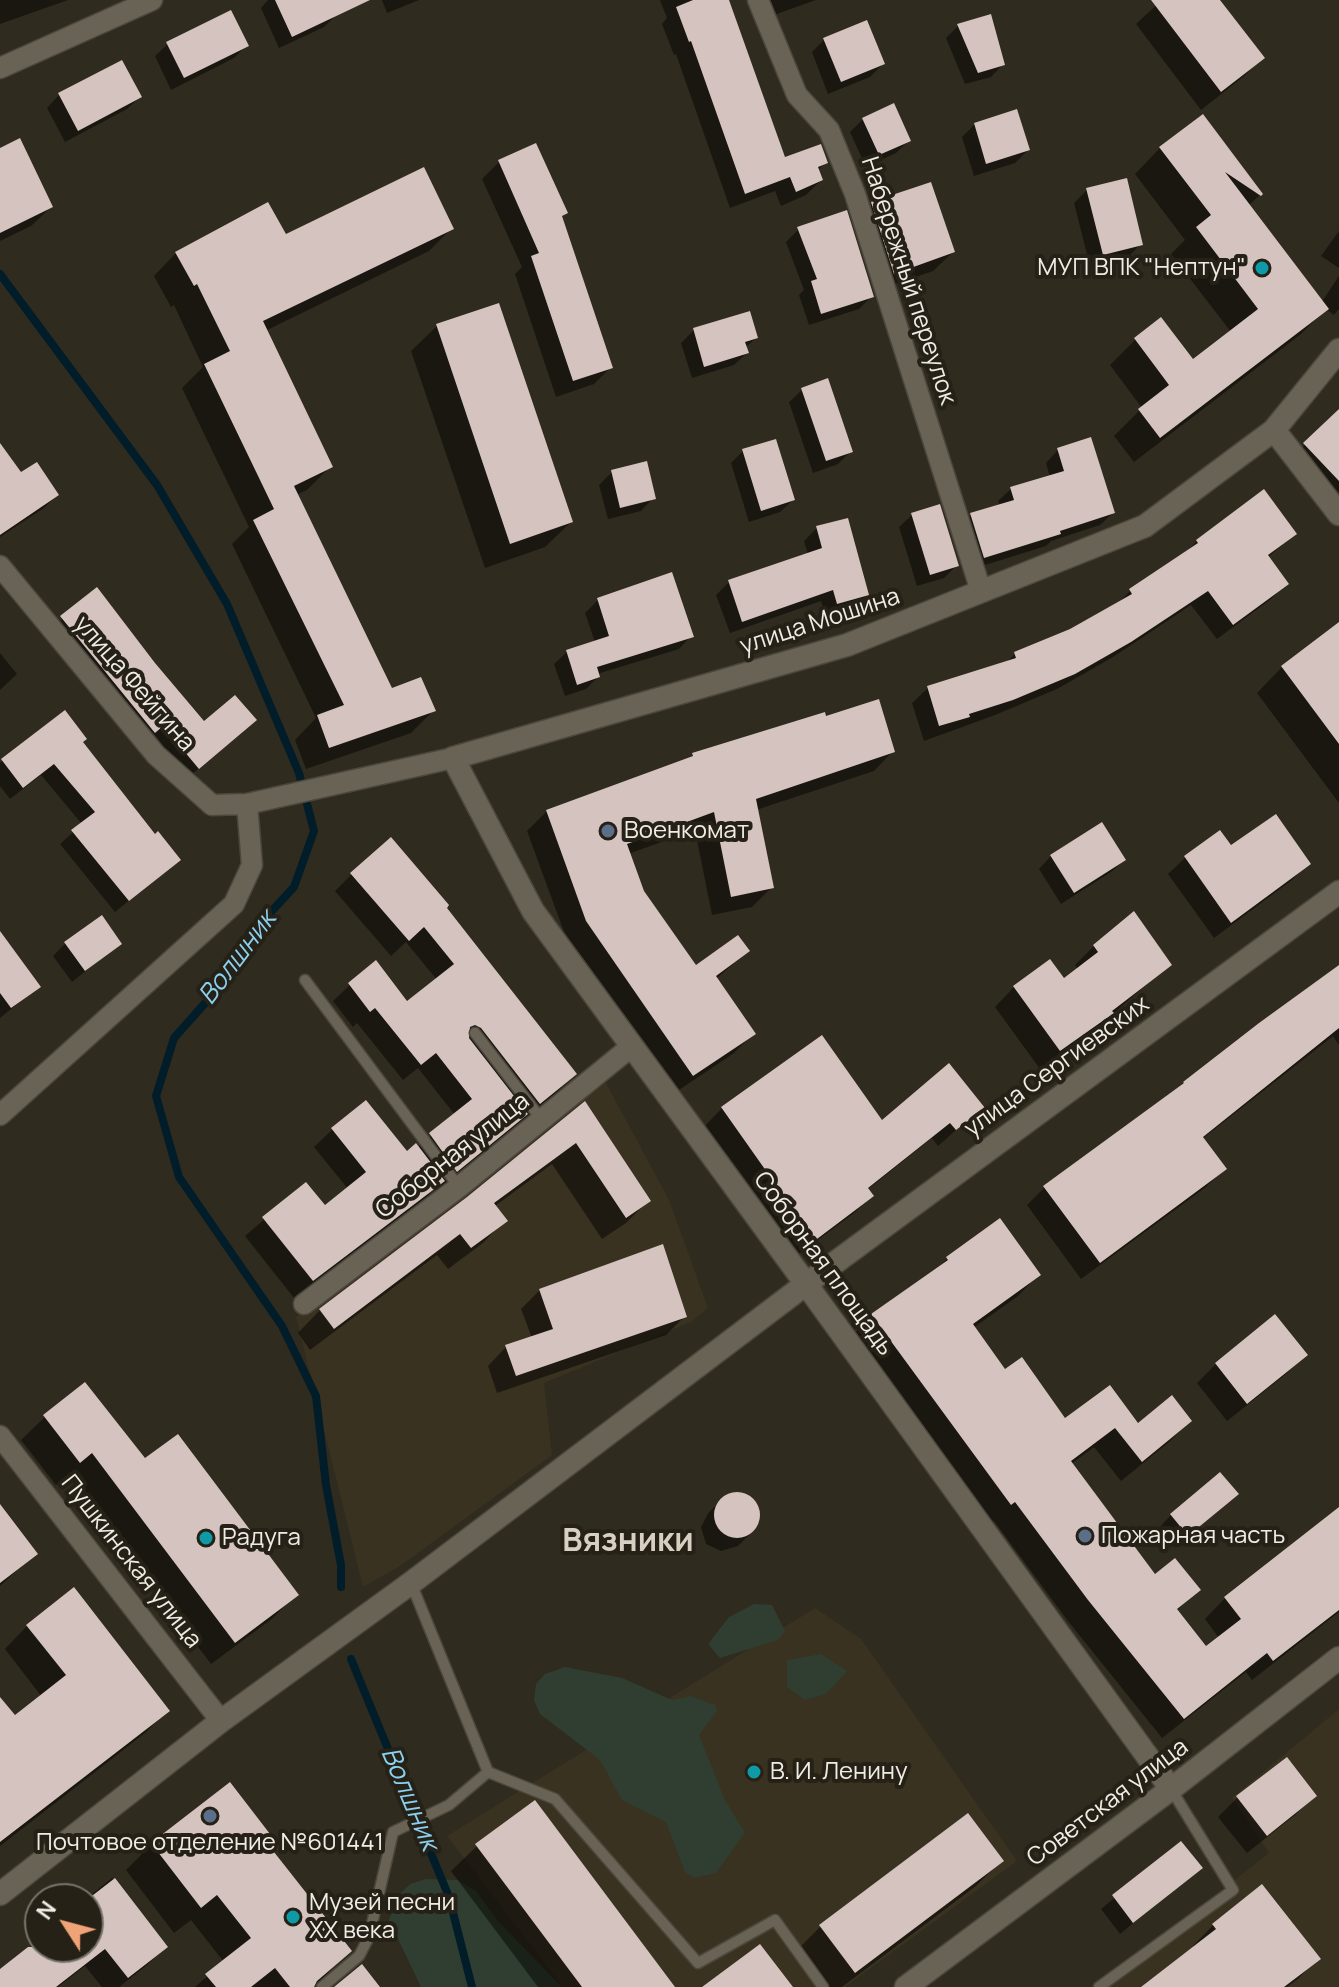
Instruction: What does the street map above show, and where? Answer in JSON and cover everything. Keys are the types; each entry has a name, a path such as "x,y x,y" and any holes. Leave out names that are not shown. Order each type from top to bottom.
{"street":[{"path":"0,68 152,0"},
{"name":"Набережный переулок","path":"758,0 797,95 829,130 855,194 981,591"},
{"name":"улица Мошина","path":"247,804 453,758 847,645 1145,526 1274,430 1339,350"},
{"path":"1274,430 1339,514"},
{"name":"улица Фейгина","path":"0,566 156,755 212,805 247,804"},
{"name":"Соборная площадь","path":"453,758 533,911 1171,1789"},
{"path":"0,1115 234,904 252,865 247,804"},
{"name":"улица Сергиевских","path":"0,1894 221,1721 411,1583 806,1284 1339,892"},
{"name":"Соборная улица","path":"304,1304 459,1187 632,1046"},
{"name":"Пушкинская улица","path":"0,1436 221,1721"},
{"name":"Советская улица","path":"906,1987 1171,1789 1339,1658"}],"lane":[{"path":"305,980 459,1187"},
{"path":"475,1033 542,1120"},
{"path":"411,1583 488,1772 555,1799 698,1963 775,1920 823,1987"},
{"path":"322,1987 359,1956 369,1937 393,1832 449,1805 488,1772"},
{"path":"1099,1987 1233,1890 1171,1789"}],"shaded area":[{"path":"606,1083 669,1200 708,1308 691,1322 544,1383 552,1455 400,1566 363,1587 296,1317"},
{"path":"815,1608 861,1639 1017,1861 845,1987 563,1987 447,1836"},
{"path":"1339,1709 1339,1987 1100,1987 1269,1853 1232,1798"}],"green space":[{"path":"754,1604 772,1605 785,1631 778,1640 720,1658 708,1644 729,1617"},
{"path":"821,1654 847,1671 826,1694 805,1700 787,1687 787,1660"},
{"path":"565,1667 622,1678 672,1700 691,1696 715,1705 717,1711 699,1735 725,1800 745,1833 716,1873 694,1878 685,1872 666,1822 622,1800 600,1760 540,1714 534,1700 536,1684 545,1674"},
{"path":"426,1879 458,1880 476,1891 499,1922 562,1987 421,1987 389,1920 396,1898 410,1884"}],"building":[{"path":"275,0 370,0 292,37"},
{"path":"693,0 729,0 785,157 821,144 828,163 818,167 823,180 796,192 790,177 745,194 676,7"},
{"path":"1151,0 1220,0 1265,58 1221,92"},
{"path":"231,10 249,46 184,78 166,42"},
{"path":"991,14 1005,65 978,73 957,24"},
{"path":"867,20 885,64 841,82 823,38"},
{"path":"122,60 142,97 78,131 58,93"},
{"path":"894,103 911,141 879,155 862,118"},
{"path":"1017,109 1030,150 986,164 974,123"},
{"name":"МУП ВПК \"Нептун\"","path":"1203,114 1263,194 1261,196 1225,172 1329,309 1160,438 1138,409 1169,385 1134,338 1161,317 1193,359 1258,309 1196,227 1211,215 1159,147"},
{"path":"20,138 53,207 0,233 0,148"},
{"path":"536,143 568,213 562,216 613,368 573,381 531,256 539,253 498,160"},
{"path":"424,167 454,229 263,321 333,467 294,486 392,688 421,677 436,711 329,748 317,715 344,705 253,520 274,509 204,364 230,351 197,284 194,286 175,252 268,202 286,234"},
{"path":"1127,178 1143,245 1103,255 1086,188"},
{"path":"931,182 955,252 894,274 871,202"},
{"path":"847,210 874,297 821,314 811,281 817,279 797,227"},
{"path":"499,303 573,522 510,544 436,324"},
{"path":"750,311 758,338 745,342 749,353 704,367 693,328"},
{"path":"828,378 853,452 826,461 801,388"},
{"path":"1339,409 1339,481 1303,443"},
{"path":"1091,437 1115,513 984,558 970,513 1014,500 1010,487 1064,471 1057,448"},
{"path":"776,439 795,500 761,511 742,449"},
{"path":"0,443 21,472 37,462 59,495 0,535"},
{"path":"647,461 656,499 620,508 611,470"},
{"path":"1264,489 1297,534 1268,555 1289,584 1233,625 1208,591 1131,642 1075,674 1013,700 969,714 970,717 939,726 927,686 1016,658 1014,652 1070,629 1132,594 1129,589 1198,543 1196,540"},
{"path":"940,504 959,566 930,575 911,513"},
{"path":"848,518 869,595 837,604 833,590 742,622 728,580 822,548 816,526"},
{"path":"672,572 694,637 597,667 600,677 577,685 566,650 609,636 597,598"},
{"path":"97,587 204,721 235,695 257,720 199,769 163,726 155,733 60,616"},
{"path":"1339,622 1339,744 1281,666"},
{"path":"879,699 895,752 756,799 774,888 731,897 714,812 627,844 644,891 696,965 738,935 750,951 716,976 756,1034 693,1076 586,921 546,810 693,756 692,753 825,712 826,716"},
{"path":"65,710 87,739 83,742 155,834 158,831 181,860 129,901 71,830 95,812 54,764 23,788 1,759"},
{"path":"1276,814 1311,864 1231,923 1184,856 1220,830 1231,845"},
{"path":"1102,822 1126,860 1074,893 1050,855"},
{"path":"391,837 449,905 447,908 577,1074 540,1104 481,1028 475,1025 470,1027 469,1038 528,1114 457,1172 429,1133 472,1099 436,1053 421,1065 375,1008 370,1012 348,983 376,960 407,1001 454,964 424,927 409,941 350,873"},
{"path":"1134,911 1172,965 1112,1011 1114,1013 1060,1051 1013,986 1050,959 1064,978 1098,952 1093,945"},
{"path":"102,915 122,944 85,971 64,942"},
{"path":"0,931 41,987 11,1008 0,993"},
{"path":"1339,965 1339,1028 1203,1137 1227,1169 1100,1263 1043,1186"},
{"path":"822,1035 882,1120 949,1063 985,1108 956,1130 950,1123 868,1188 874,1196 813,1242 721,1107"},
{"path":"366,1100 407,1151 416,1143 445,1181 313,1281 262,1217 306,1182 325,1205 366,1172 331,1128"},
{"path":"585,1101 651,1201 626,1218 576,1143 494,1203 508,1221 471,1248 460,1234 334,1329 319,1309 467,1197"},
{"path":"1000,1218 1041,1275 973,1324 1005,1369 1022,1357 1065,1418 1110,1385 1138,1423 1172,1395 1192,1421 1142,1462 1115,1428 1071,1461 1155,1574 1175,1558 1201,1590 1177,1609 1206,1646 1241,1619 1224,1597 1339,1507 1339,1610 1273,1661 1267,1653 1184,1719 1088,1600 1015,1502 1011,1505 871,1314 948,1260 946,1257"},
{"path":"663,1244 687,1317 516,1376 505,1345 553,1329 539,1289"},
{"path":"1275,1314 1308,1355 1247,1404 1215,1363"},
{"name":"Радуга","path":"85,1382 145,1458 178,1434 299,1595 235,1643 92,1453 80,1463 43,1415"},
{"path":"1220,1472 1239,1494 1188,1536 1170,1514"},
{"path":"737,1492 753,1499 760,1515 753,1531 737,1538 721,1531 714,1515 721,1499"},
{"path":"0,1504 38,1554 0,1583"},
{"path":"74,1587 170,1711 0,1842 0,1697 15,1715 66,1675 26,1625"},
{"path":"1287,1757 1317,1796 1267,1836 1236,1796"},
{"path":"230,1782 280,1847 274,1852 352,1951 314,1987 290,1987 275,1968 251,1987 216,1987 205,1974 251,1938 217,1895 201,1908 151,1843"},
{"path":"535,1800 675,1987 582,1987 475,1844"},
{"path":"968,1813 1004,1861 855,1973 819,1925"},
{"path":"1181,1841 1203,1868 1133,1923 1112,1895"},
{"path":"115,1878 168,1947 128,1978 104,1950 104,1887"},
{"path":"1262,1884 1321,1959 1284,1987 1141,1987 1216,1929 1212,1924"},
{"path":"760,1944 793,1987 702,1987"},
{"path":"24,1950 24,1963 87,1963 56,1987 0,1987 0,1969"},
{"path":"362,1964 380,1987 334,1987"}],"waterway":[{"name":"Волшник","path":"0,274 157,485 227,604 299,773 314,831 294,887 245,940 232,973 174,1038 156,1096 179,1177 282,1326 316,1396 326,1485 341,1565 341,1587"},
{"name":"Волшник","path":"351,1659 449,1897 472,1987"}],"place":[{"name":"МУП ВПК \"Нептун\"","path":"1262,268"},
{"name":"Военкомат","path":"608,831"},
{"name":"Пожарная часть","path":"1085,1536"},
{"name":"Радуга","path":"206,1538"},
{"name":"В. И. Ленину","path":"754,1772"},
{"name":"Почтовое отделение №601441","path":"210,1816"},
{"name":"Музей песни XX века","path":"293,1917"}],"district":[{"name":"Вязники","path":"628,1542"}]}
